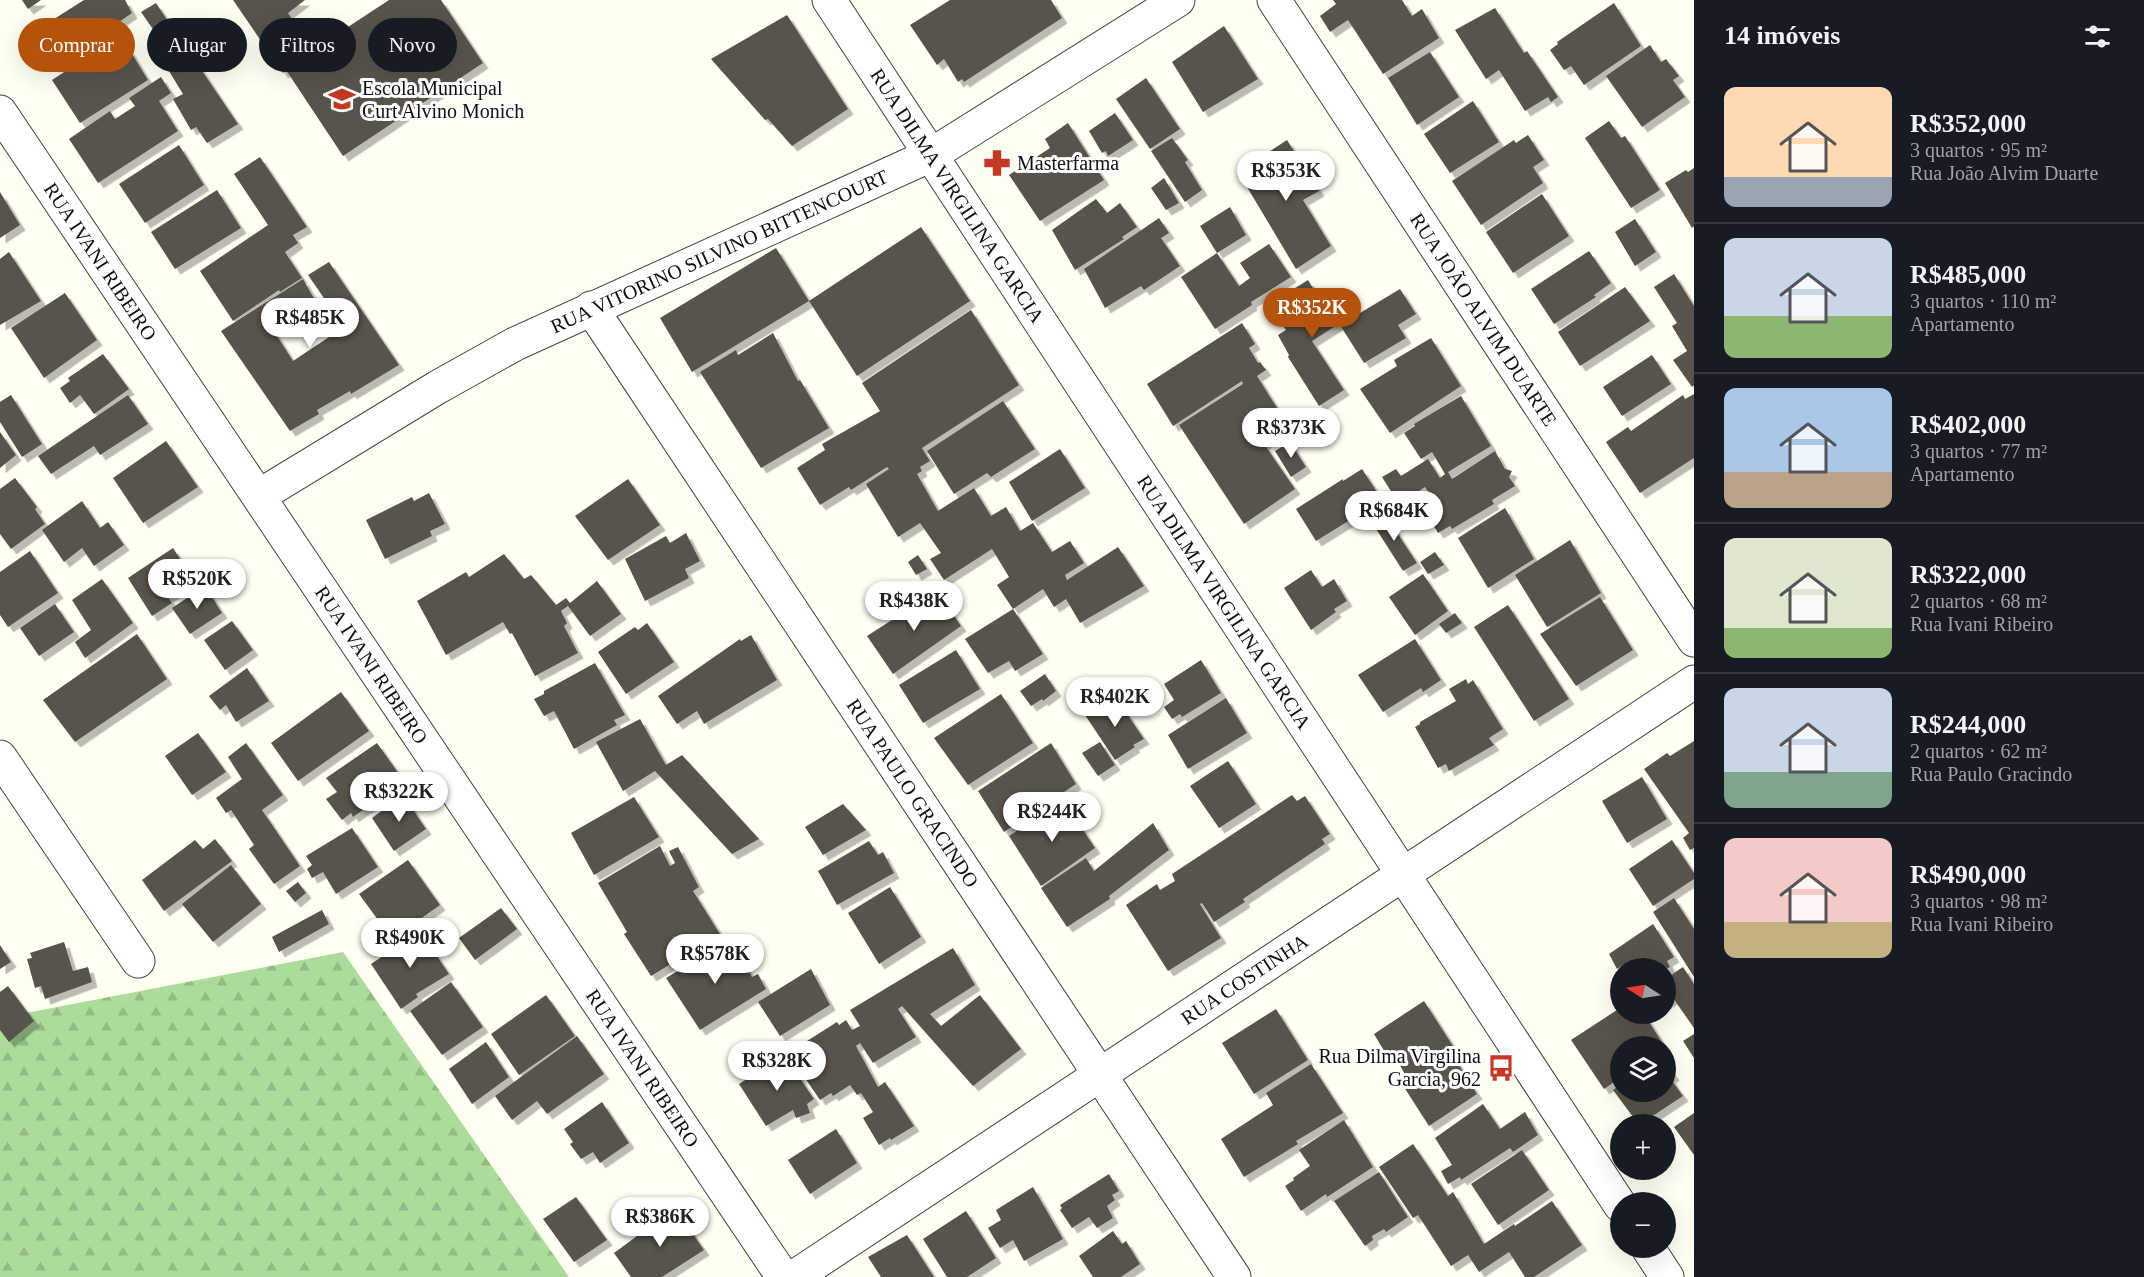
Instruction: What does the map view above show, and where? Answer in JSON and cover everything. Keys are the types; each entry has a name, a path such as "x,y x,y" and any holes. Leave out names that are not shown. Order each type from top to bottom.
{"street":[{"name":"RUA DILMA VIRGILINA GARCIA","path":"829,0 1611,1192"},
{"name":"RUA VITORINO SILVINO BITTENCOURT","path":"259,496 438,387 515,345 591,308 931,155 1178,0"},
{"name":"RUA JOÃO ALVIM DUARTE","path":"1274,0 1694,640"},
{"name":"RUA IVANI RIBEIRO","path":"0,112 783,1277"},
{"name":"RUA PAULO GRACINDO","path":"591,308 1234,1277"},
{"name":"RUA COSTINHA","path":"794,1277 1694,682"},
{"path":"0,757 138,961"},
{"path":"1655,1258 1667,1277"}],"green space":[{"path":"343,952 569,1277 0,1277 0,1018"}],"building":[{"path":"22,0 41,0 28,9"},
{"path":"84,0 125,0 132,13 125,18 56,18"},
{"path":"233,0 305,0 288,13 291,18 259,18 259,38"},
{"path":"389,0 441,0 453,18 368,18 368,72 457,72 457,24 483,63 343,156 287,72 356,72 356,22"},
{"path":"950,0 1051,0 1062,18 964,82 962,79 958,82 944,59 937,65 910,25"},
{"path":"1333,0 1402,0 1412,16 1422,9 1439,38 1383,74 1348,20 1330,32 1320,16 1336,4"},
{"path":"156,3 166,18 147,18 147,21 141,12"},
{"path":"1614,3 1641,46 1584,85 1571,66 1564,70 1550,50 1558,44 1557,42"},
{"path":"1495,8 1524,53 1527,51 1558,97 1551,102 1548,97 1525,111 1499,70 1486,79 1455,30"},
{"path":"787,15 848,109 792,146 768,119 765,120 711,59"},
{"path":"1224,26 1258,79 1203,112 1172,62"},
{"path":"1650,45 1661,62 1666,59 1679,76 1673,80 1685,97 1642,127 1606,76"},
{"path":"1430,52 1459,97 1417,125 1388,78"},
{"path":"135,59 148,80 80,123 52,80 64,72 135,72"},
{"path":"170,72 203,72 238,124 207,143 196,127 191,130 173,99 183,94"},
{"path":"161,77 171,93 159,101 178,131 98,183 69,139 110,111 115,119 135,106 129,98"},
{"path":"1146,78 1180,129 1150,149 1116,99"},
{"path":"1473,101 1499,142 1450,173 1424,134"},
{"path":"1115,113 1133,140 1108,156 1106,151 1102,153 1089,131"},
{"path":"1609,121 1621,138 1625,136 1660,190 1631,208 1585,138"},
{"path":"1068,123 1104,180 1040,221 1009,175 1050,148 1045,139"},
{"path":"1528,135 1544,160 1533,167 1543,183 1481,225 1452,181 1514,140 1516,143"},
{"path":"1172,138 1188,160 1185,162 1202,190 1185,202 1151,151"},
{"path":"1287,140 1319,191 1303,200 1331,246 1296,269 1238,172"},
{"path":"179,145 204,185 145,223 119,184"},
{"path":"260,157 307,227 293,235 298,243 285,252 302,278 280,292 279,290 233,321 200,271 268,225 234,174"},
{"path":"1694,168 1694,226 1692,228 1665,183 1686,170 1688,172"},
{"path":"1164,178 1179,203 1166,210 1151,188"},
{"path":"217,190 241,228 175,269 151,232"},
{"path":"0,192 20,225 0,238"},
{"path":"1542,194 1569,236 1513,273 1486,232"},
{"path":"1096,199 1107,213 1120,203 1137,227 1122,237 1124,239 1075,270 1052,230"},
{"path":"1230,207 1246,235 1217,253 1200,226"},
{"path":"1159,218 1169,233 1161,238 1180,266 1144,290 1141,286 1105,308 1084,269"},
{"path":"1635,219 1656,252 1635,266 1615,232"},
{"path":"921,227 970,301 857,376 809,301"},
{"path":"1269,244 1291,277 1251,302 1252,305 1215,329 1181,277 1217,253 1239,286 1250,278 1240,263"},
{"path":"776,248 809,301 692,372 660,318"},
{"path":"1589,251 1611,283 1594,295 1596,297 1554,324 1531,289"},
{"path":"9,252 41,301 0,325 0,259"},
{"path":"329,262 399,365 351,394 350,391 317,410 319,414 290,431 221,331 303,279 326,320 300,336 286,315 270,325 293,361 344,327 308,275"},
{"path":"1674,274 1694,306 1694,385 1692,387 1673,360 1687,351 1672,326 1677,323 1654,287"},
{"path":"1308,280 1327,311 1347,299 1356,313 1312,341 1344,390 1319,406 1288,357 1278,335 1286,330 1278,319 1291,311 1281,297"},
{"path":"1625,287 1650,321 1580,366 1558,332"},
{"path":"1400,289 1416,314 1398,325 1406,338 1364,363 1340,325"},
{"path":"65,293 97,340 44,378 11,328"},
{"path":"971,310 1019,385 922,448 930,461 920,467 922,471 917,474 938,511 974,488 991,516 1006,507 1020,531 1033,523 1052,552 1070,541 1084,563 1065,575 1067,580 1118,547 1144,586 1080,623 1066,599 1054,607 1043,589 1013,609 997,585 1009,577 992,549 944,580 930,559 941,553 920,523 898,537 866,484 889,469 887,467 851,490 849,487 820,505 797,468 825,450 822,444 880,411 862,383"},
{"path":"1242,323 1255,344 1249,348 1258,363 1260,362 1266,370 1257,376 1289,427 1264,444 1295,489 1244,524 1179,425 1243,384 1242,381 1173,426 1147,384"},
{"path":"773,333 798,381 800,380 829,428 761,468 700,372 736,350 738,355"},
{"path":"1431,338 1461,386 1390,433 1360,389 1397,366 1394,360"},
{"path":"103,354 129,389 94,414 80,395 70,403 60,388 70,381 68,378"},
{"path":"1652,355 1671,384 1622,416 1603,387"},
{"path":"1694,394 1694,458 1640,493 1606,442 1628,427 1631,431 1683,395 1685,399"},
{"path":"11,395 42,444 22,457 0,422 0,402"},
{"path":"128,395 148,424 100,455 94,446 51,474 38,456"},
{"path":"1461,396 1491,446 1448,472 1452,479 1495,451 1505,469 1512,471 1509,477 1515,486 1492,500 1494,504 1452,529 1450,526 1438,533 1427,515 1439,508 1425,487 1399,504 1382,477 1396,469 1401,476 1428,459 1440,478 1445,474 1432,452 1421,459 1404,433 1415,426 1414,424"},
{"path":"1003,401 1035,449 991,477 987,473 954,494 927,451"},
{"path":"0,432 16,455 0,468"},
{"path":"166,441 198,487 143,523 113,478"},
{"path":"1290,442 1306,467 1291,477 1275,451"},
{"path":"1060,449 1085,488 1032,521 1009,482"},
{"path":"1362,469 1377,492 1365,499 1368,506 1362,510 1363,512 1316,541 1296,509"},
{"path":"15,478 37,507 35,509 45,524 11,549 0,534 0,489"},
{"path":"628,479 660,525 608,560 575,516"},
{"path":"429,493 445,524 430,531 432,536 385,559 366,520 412,497 414,501"},
{"path":"82,501 100,528 108,522 124,545 94,566 82,548 64,562 42,530"},
{"path":"1505,508 1534,559 1488,588 1458,538"},
{"path":"1384,513 1417,563 1403,571 1371,521"},
{"path":"686,533 700,561 685,569 689,578 645,601 625,559 666,536 670,543"},
{"path":"1570,540 1601,593 1547,627 1515,575"},
{"path":"173,548 194,580 168,597 172,603 152,616 128,578"},
{"path":"30,551 58,593 8,627 0,615 0,572"},
{"path":"1435,552 1444,565 1428,574 1420,562"},
{"path":"504,554 524,579 531,575 556,605 566,598 570,603 597,581 621,614 590,636 568,606 561,611 567,623 564,626 578,653 535,676 512,633 510,634 503,622 446,655 417,601 466,572 469,577"},
{"path":"918,555 927,569 916,575 908,562"},
{"path":"1311,570 1322,587 1334,579 1347,601 1334,609 1336,612 1311,630 1284,588"},
{"path":"1423,574 1448,611 1415,635 1389,597"},
{"path":"102,579 133,623 85,658 75,642 91,630 72,600"},
{"path":"205,586 222,613 190,634 172,608"},
{"path":"937,591 961,626 893,674 867,636"},
{"path":"1600,597 1633,650 1576,686 1540,634"},
{"path":"55,604 74,632 39,656 20,628"},
{"path":"1508,605 1569,699 1534,721 1474,627"},
{"path":"1013,609 1043,654 1015,671 1009,661 988,673 965,639"},
{"path":"1455,613 1462,623 1446,633 1439,624"},
{"path":"232,621 253,650 225,670 204,640"},
{"path":"647,623 674,662 626,694 598,652 635,627 638,630"},
{"path":"137,634 167,679 75,742 43,700"},
{"path":"751,635 777,680 704,724 697,711 677,724 658,696 740,639 741,641"},
{"path":"1415,639 1441,680 1423,692 1421,688 1383,712 1358,675"},
{"path":"956,650 980,689 923,723 899,685"},
{"path":"1201,660 1221,693 1182,717 1180,714 1172,719 1164,707 1174,700 1164,684"},
{"path":"595,663 625,715 614,720 617,725 574,749 554,711 544,716 534,699 544,694 544,691"},
{"path":"247,668 269,701 236,722 226,705 220,710 209,696"},
{"path":"1045,674 1056,691 1043,701 1042,699 1031,706 1020,691"},
{"path":"1466,679 1468,684 1473,680 1503,729 1489,738 1494,745 1449,771 1446,764 1438,768 1415,727 1456,701 1449,689"},
{"path":"341,692 369,731 298,781 271,743"},
{"path":"1001,694 1033,743 968,785 934,738"},
{"path":"1115,696 1144,739 1115,760 1085,715"},
{"path":"1226,698 1247,733 1188,769 1168,735"},
{"path":"640,719 666,765 682,755 759,839 732,854 655,771 623,791 596,742"},
{"path":"198,733 226,772 192,795 165,756"},
{"path":"1694,741 1694,848 1690,850 1683,838 1689,833 1644,769 1667,753 1670,756"},
{"path":"1100,742 1115,765 1098,776 1082,753"},
{"path":"246,743 283,795 262,810 300,866 274,884 249,849 254,845 231,810 226,813 216,798 242,779 228,757"},
{"path":"377,743 404,781 353,817 351,813 342,820 326,799 337,792 326,778"},
{"path":"1051,743 1076,784 1004,832 978,791"},
{"path":"1228,761 1256,804 1219,828 1190,786"},
{"path":"1642,777 1667,819 1627,843 1602,801"},
{"path":"403,795 426,829 394,851 372,818"},
{"path":"1292,795 1297,801 1305,796 1330,834 1322,839 1325,844 1243,899 1245,902 1214,922 1202,903 1200,904 1221,938 1168,971 1126,905 1157,884 1160,890 1175,881 1172,874"},
{"path":"634,797 659,837 594,875 571,833"},
{"path":"1063,800 1095,848 1041,886 1009,836"},
{"path":"843,804 866,830 823,855 805,827"},
{"path":"1153,823 1169,850 1109,896 1110,899 1067,927 1041,888 1086,858 1094,871"},
{"path":"352,828 378,867 336,894 323,872 312,878 307,869 312,865 306,856"},
{"path":"215,839 232,861 164,911 142,880 195,840 203,849"},
{"path":"1672,840 1694,873 1694,879 1653,906 1629,869"},
{"path":"869,841 878,855 883,852 894,873 837,905 818,871"},
{"path":"660,846 670,866 675,863 669,851 678,847 699,887 693,891 720,934 651,976 624,934 627,932 598,883"},
{"path":"408,860 440,905 392,939 359,894"},
{"path":"231,865 261,904 213,942 182,904"},
{"path":"298,882 306,893 295,902 286,891"},
{"path":"890,887 921,937 879,964 848,913"},
{"path":"1674,898 1694,929 1694,977 1653,912"},
{"path":"501,908 517,929 475,960 459,938"},
{"path":"322,910 329,924 279,952 272,937"},
{"path":"1653,924 1674,957 1611,958 1609,954"},
{"path":"420,931 449,974 416,994 418,997 401,1009 371,964"},
{"path":"729,940 741,963 743,962 752,977 758,974 766,989 700,1030 666,978"},
{"path":"64,942 73,971 88,967 92,982 45,999 41,986 35,988 27,959 32,958 30,953"},
{"path":"0,945 11,962 0,969"},
{"path":"953,948 975,985 930,1014 941,1026 980,995 1021,1049 973,1086 902,1006 898,1009 916,1037 873,1063 860,1043 856,1046 878,1087 885,1082 914,1126 879,1145 863,1118 873,1112 861,1093 857,1095 850,1085 833,1096 831,1093 820,1100 788,1053 837,1022 839,1025 846,1020 852,1030 860,1026 850,1010"},
{"path":"1683,967 1694,984 1694,1028 1676,1002 1676,972"},
{"path":"811,969 830,1005 780,1036 758,1002"},
{"path":"451,982 483,1027 442,1055 410,1011"},
{"path":"8,986 34,1021 9,1042 0,1030 0,992"},
{"path":"546,995 575,1036 519,1075 491,1034"},
{"path":"1424,1001 1453,1046 1449,1049 1477,1094 1429,1126 1400,1081 1406,1076 1395,1057 1390,1061 1374,1034"},
{"path":"1276,1009 1308,1060 1254,1094 1222,1043"},
{"path":"1610,1015 1610,1024 1650,1024 1658,1036 1610,1036 1610,1085 1604,1089 1571,1040"},
{"path":"1694,1034 1694,1058 1683,1041"},
{"path":"577,1036 604,1074 547,1114 537,1101 512,1120 495,1096"},
{"path":"486,1042 509,1077 472,1104 449,1069"},
{"path":"784,1055 814,1099 807,1104 810,1113 796,1118 793,1110 766,1126 739,1084"},
{"path":"1311,1064 1343,1113 1296,1141 1298,1144 1244,1177 1221,1139 1273,1105 1266,1093"},
{"path":"1676,1086 1683,1096 1676,1101"},
{"path":"602,1102 629,1143 600,1163 593,1152 581,1159 570,1144 573,1142 564,1129"},
{"path":"1622,1102 1674,1102 1656,1114 1631,1114"},
{"path":"1483,1104 1500,1129 1525,1112 1538,1135 1513,1152 1510,1148 1461,1180 1460,1177 1448,1184 1441,1171 1452,1165 1435,1138"},
{"path":"1694,1113 1694,1155 1676,1130 1676,1126"},
{"path":"1344,1120 1373,1167 1301,1211 1285,1186 1310,1166 1299,1150"},
{"path":"836,1129 857,1163 810,1194 788,1160"},
{"path":"1413,1144 1448,1196 1453,1192 1484,1244 1552,1201 1582,1245 1534,1277 1525,1277 1509,1252 1479,1272 1468,1255 1451,1266 1418,1215 1413,1218 1379,1167"},
{"path":"1522,1150 1549,1190 1498,1225 1471,1184"},
{"path":"1379,1172 1408,1217 1386,1232 1384,1229 1372,1236 1373,1240 1365,1246 1334,1201"},
{"path":"1109,1174 1119,1191 1112,1195 1115,1200 1107,1206 1113,1218 1097,1228 1089,1217 1072,1228 1060,1210 1062,1208 1060,1205"},
{"path":"1033,1187 1063,1239 1024,1261 1013,1240 1000,1248 988,1228 1001,1220 996,1210"},
{"path":"576,1197 607,1240 574,1262 543,1219"},
{"path":"675,1208 704,1250 662,1277 631,1277 614,1253"},
{"path":"966,1211 996,1258 967,1277 947,1277 923,1239"},
{"path":"1113,1231 1122,1244 1126,1241 1140,1264 1121,1277 1093,1277 1079,1256"},
{"path":"907,1235 934,1277 881,1277 868,1257"}],"place":[{"name":"Escola Municipal Curt Alvino Monich","path":"342,99"},
{"name":"Masterfarma","path":"997,163"},
{"name":"Rua Dilma Virgilina Garcia, 962","path":"1501,1068"}]}
